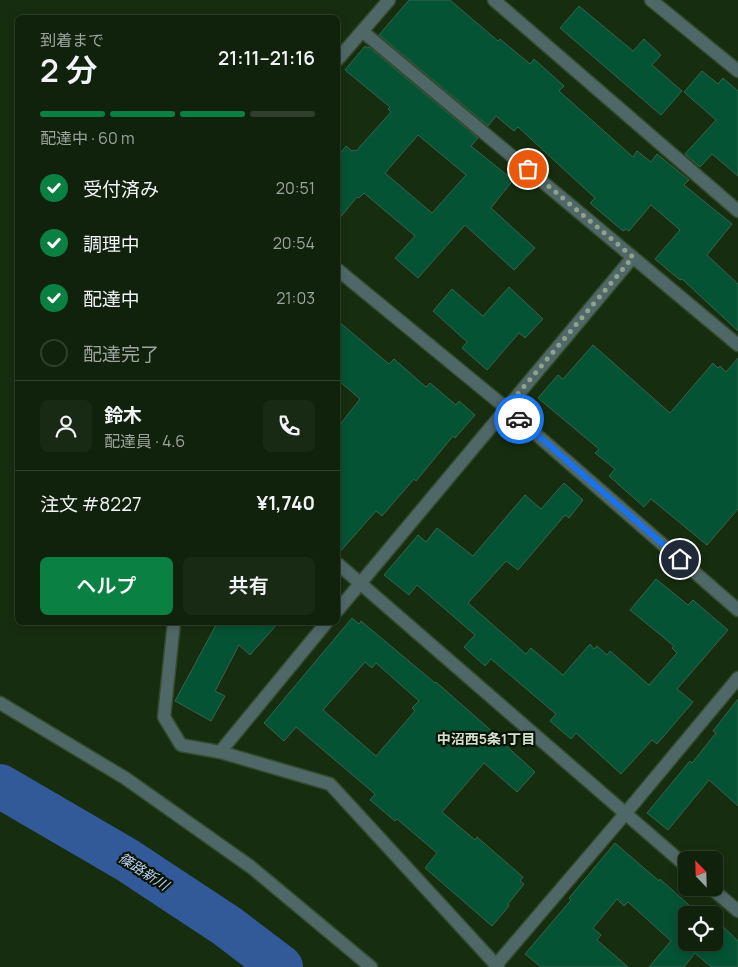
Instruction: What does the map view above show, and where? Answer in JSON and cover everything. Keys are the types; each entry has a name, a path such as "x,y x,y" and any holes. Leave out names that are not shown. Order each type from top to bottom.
{"street":[{"path":"340,57 389,0"},
{"path":"494,0 738,211"},
{"path":"651,0 738,71"},
{"path":"362,31 738,345"},
{"path":"340,608 633,257"},
{"path":"340,272 506,408 738,610"},
{"path":"340,566 678,859"},
{"path":"174,625 164,718 181,745 220,752 330,784 497,966 738,678"},
{"path":"220,752 325,625"},
{"path":"0,703 125,778 251,867 371,967"},
{"path":"720,896 738,911"}],"building":[{"path":"409,0 450,0 498,41 500,39 530,64 534,59 564,86 559,91 633,157 637,151 651,162 657,154 689,180 684,185 732,224 707,255 738,284 738,331 682,279 680,280 655,259 680,230 651,205 629,231 626,229 623,231 590,203 595,198 518,127 514,131 496,116 488,126 379,35"},
{"path":"579,6 633,51 644,39 661,55 652,65 682,91 661,115 560,28"},
{"path":"365,46 369,47 478,138 471,146 513,180 491,208 535,248 514,270 465,225 418,278 395,258 415,236 364,193 359,198 357,197 340,218 340,154 346,146 352,151 356,151 391,112 388,109 390,107 345,70","holes":["418,135 466,175 432,213 385,173"]},
{"path":"702,71 718,84 723,78 738,91 738,176 712,154 700,167 685,154 716,120 684,92"},
{"path":"509,287 543,319 525,338 519,333 487,370 462,348 467,342 433,311 452,289 483,316"},
{"path":"340,323 389,364 394,359 426,387 430,383 456,405 459,401 475,415 455,438 453,436 416,481 414,479 382,516 376,511 340,552 340,424 360,399 340,382"},
{"path":"593,345 670,413 713,363 718,368 720,366 726,372 738,358 738,509 707,545 651,499 644,507 609,476 615,469 595,453 599,449 538,398 558,375 563,379"},
{"path":"564,483 583,500 569,518 565,515 518,570 506,561 468,603 526,654 531,648 563,675 590,644 594,649 597,646 607,655 610,651 649,685 677,653 672,648 674,646 630,610 656,579 688,605 693,600 728,630 677,689 693,702 657,744 652,740 621,774 576,733 571,739 550,721 556,714 491,659 485,666 464,647 475,635 417,585 409,595 384,575 418,535 426,542 437,528 473,556 525,495 541,509"},
{"path":"352,618 359,624 361,621 436,682 535,772 517,792 484,763 442,812 475,840 477,837 523,877 520,881 524,884 492,926 425,868 437,853 397,819 395,821 370,800 375,794 296,727 284,741 264,723","holes":["365,662 372,668 376,663 419,701 412,708 415,711 376,756 323,710"]},
{"path":"216,625 276,625 250,655 239,645 215,691 225,696 211,721 175,701"},
{"path":"738,699 738,806 709,780 668,830 647,813 716,733 713,731"},
{"path":"615,843 690,906 678,906 678,951 723,951 723,927 738,941 738,967 711,967 695,953 684,967 649,967 671,941 628,902 624,906 617,899 593,928 601,935 597,940 628,967 541,967 525,954 571,900 569,898"}],"waterway":[{"name":"篠路新川","path":"0,786 127,860 227,926 281,967"}],"way so far":[{"path":"519,419 506,408 633,257 528,169"}],"district":[{"name":"中沼西5条1丁目","path":"486,738"}],"route":[{"path":"519,419 680,559"}]}
